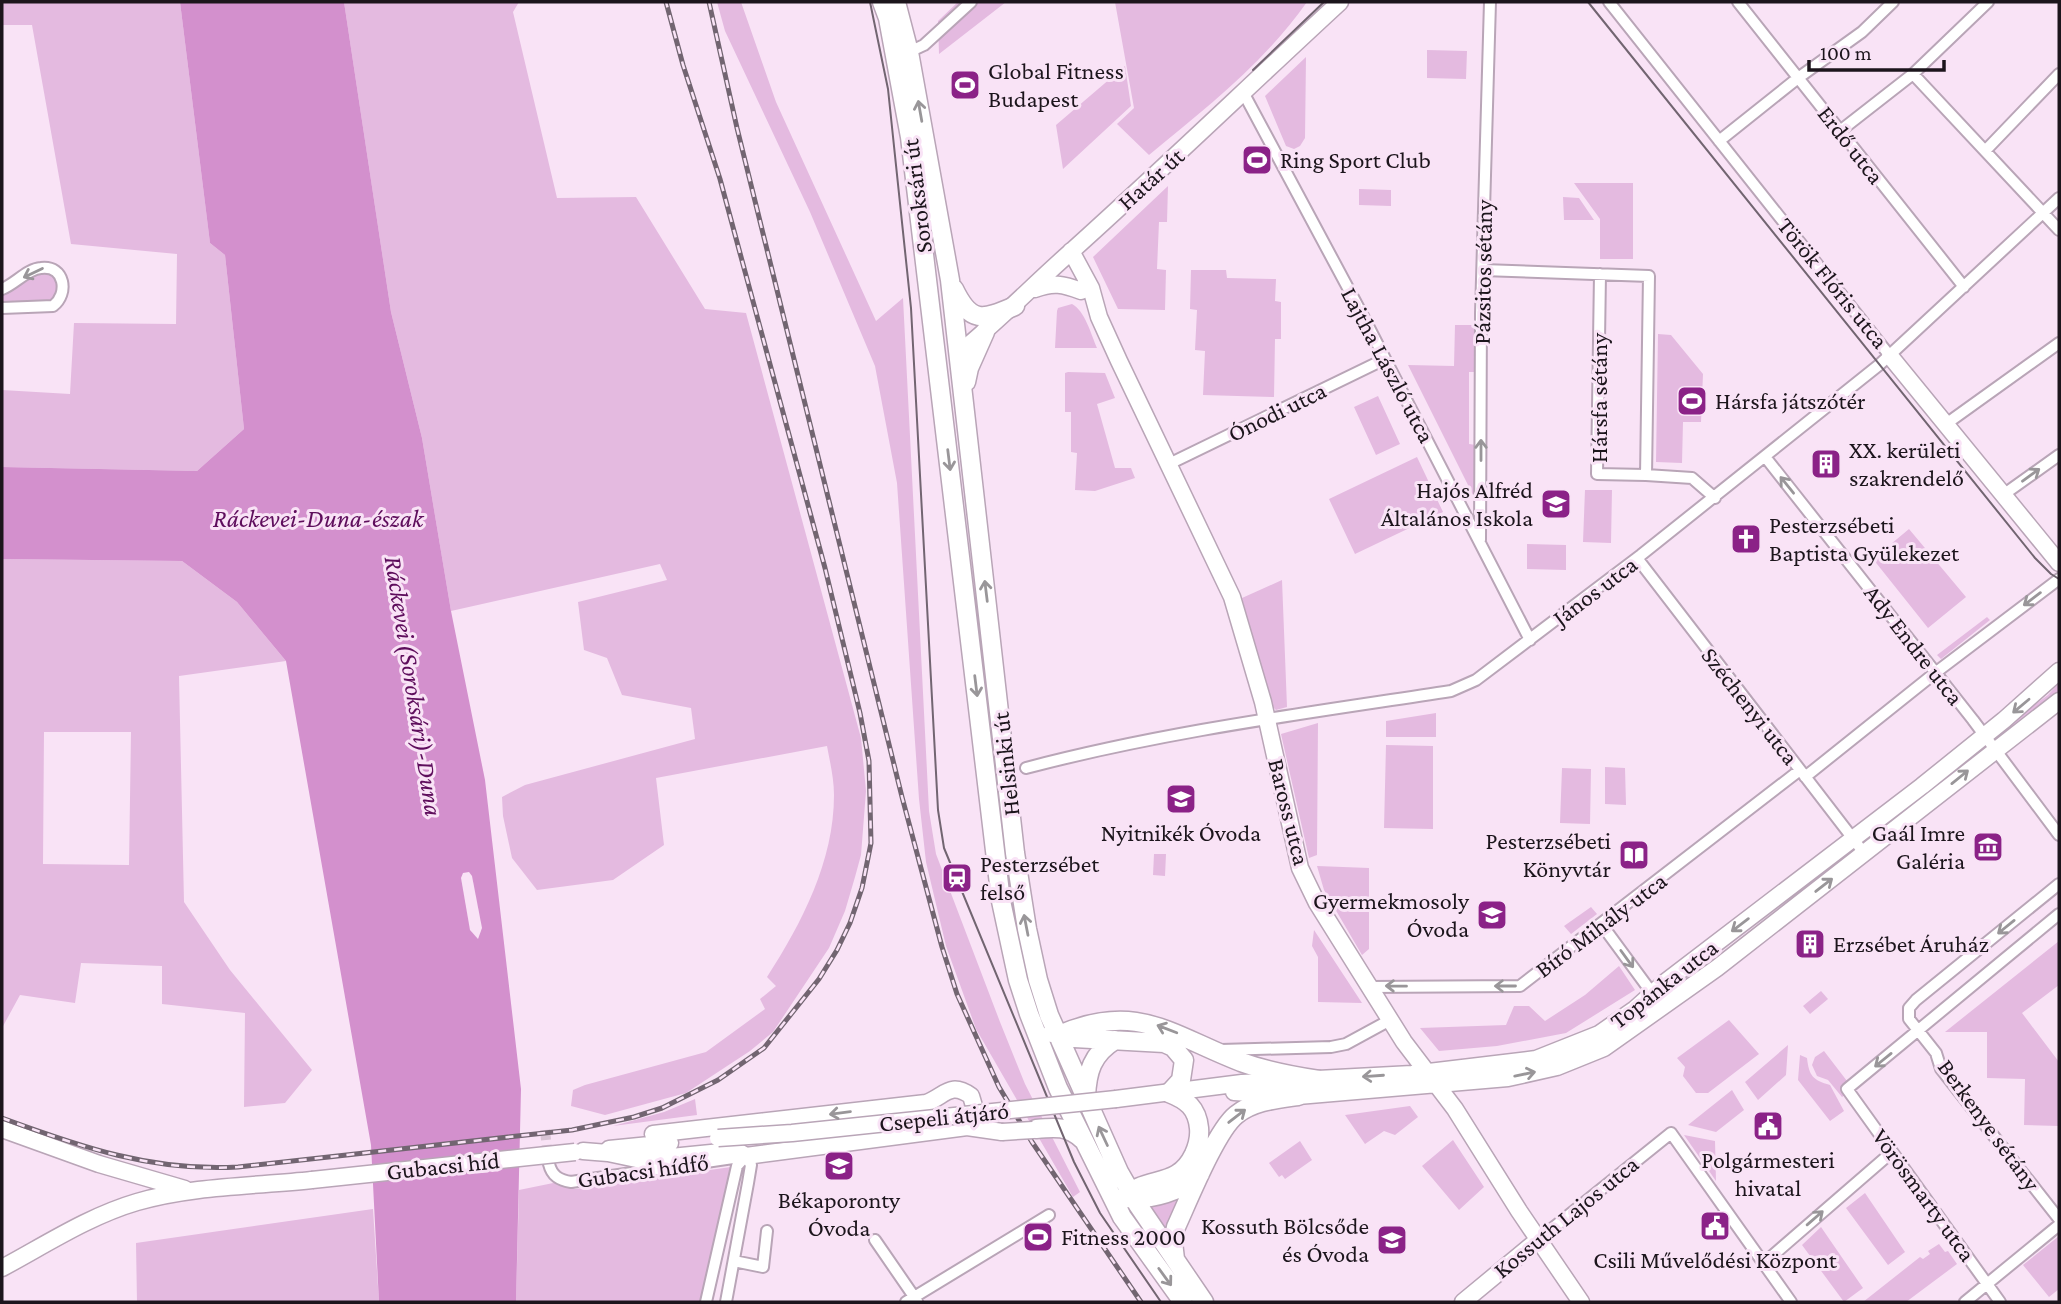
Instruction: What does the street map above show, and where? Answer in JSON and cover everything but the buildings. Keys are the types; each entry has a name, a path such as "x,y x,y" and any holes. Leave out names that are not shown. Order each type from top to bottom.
{"main road":[{"name":"Soroksári út","path":"883,2 910,137 941,392"},
{"name":"Soroksári út","path":"896,2 909,52 950,281 959,352"},
{"path":"950,281 963,307 975,316 992,315 1014,306"},
{"path":"928,297 945,342 951,349 959,352 944,379 941,392"},
{"path":"964,399 969,368 985,332"},
{"name":"Helsinki út","path":"959,352 1022,903 1038,980 1049,1015 1119,1172 1127,1196 1183,1302"},
{"name":"Helsinki út","path":"941,392 1001,901 1022,992 1047,1063 1083,1140 1175,1259 1204,1302"},
{"path":"1006,930 1027,977 1043,1027 1058,1035 1074,1038 1164,1043 1173,1047 1184,1060 1184,1069 1176,1093 1196,1112 1198,1146 1187,1168 1181,1173 1127,1196"},
{"path":"1049,1015 1063,1025 1078,1027"},
{"path":"1047,1063 1050,1049 1058,1035 1078,1027 1114,1020 1139,1021 1175,1032 1259,1069 1319,1080"},
{"path":"1086,1101 1090,1068 1095,1057 1115,1040"},
{"path":"1036,1129 1054,1115 1058,1088"},
{"path":"1175,1259 1173,1242 1176,1227 1221,1133 1236,1115 1262,1102 1298,1096"},
{"path":"1036,1129 1065,1128 1083,1140"},
{"path":"1127,1196 1165,1194 1191,1182 1203,1171"}],"street":[{"path":"909,52 924,46 971,2"},
{"name":"Határ út","path":"959,352 985,332 1180,154 1340,2"},
{"name":"Pázsitos sétány","path":"1480,542 1481,314 1490,2"},
{"name":"Erdő utca","path":"1738,2 1964,287"},
{"path":"1719,141 1798,78 1862,32 1893,2"},
{"path":"1840,131 1913,74 1988,2"},
{"name":"Török Flóris utca","path":"1614,4 1719,141 2059,563"},
{"path":"1913,74 2059,230"},
{"path":"1985,151 2059,74"},
{"name":"Lajtha László utca","path":"1243,92 1530,640"},
{"name":"János utca","path":"1026,768 1105,748 1267,719 1451,691 1476,680 1715,498 1891,356 2059,198"},
{"name":"Baross utca","path":"1068,254 1081,291 1099,317 1232,597 1267,719 1300,868 1317,903 1390,1020 1476,1142 1581,1302"},
{"name":"Baross utca","path":"1068,254 1091,288 1099,317"},
{"path":"2,289 43,267 54,270 60,276 64,290 62,297 53,306 2,308"},
{"name":"Hársfa sétány","path":"1483,270 1649,276 1646,475"},
{"name":"Hársfa sétány","path":"1600,274 1597,474 1692,478 1715,498"},
{"path":"1029,291 1049,284 1081,291"},
{"path":"1946,424 2059,343"},
{"name":"Ónodi utca","path":"1169,464 1385,359"},
{"path":"2003,495 2059,455"},
{"name":"Ady Endre utca","path":"1766,458 1985,736 2059,835"},
{"name":"Széchenyi utca","path":"1637,558 1864,853"},
{"name":"Bíró Mihály utca","path":"1369,987 1520,986 2059,579"},
{"name":"Topánka utca","path":"1176,1093 1298,1096 1432,1078 1554,1053 1599,1034 1985,736 2059,671"},
{"name":"Topánka utca","path":"1176,1093 1242,1083 1531,1073 1557,1067 1604,1048 1717,968 2059,701"},
{"path":"2049,821 2059,814"},
{"name":"Berkenye sétány","path":"2059,884 1909,1008 1909,1019 1936,1053 1941,1069 2059,1219"},
{"path":"1919,1031 1924,1023 2059,914"},
{"path":"1602,925 1652,993"},
{"path":"1216,1051 1331,1047 1356,1040 1390,1020"},
{"name":"Vörösmarty utca","path":"1919,1031 1847,1089 2000,1302"},
{"path":"653,1134 926,1102 953,1089 963,1090 971,1096 980,1128"},
{"name":"Csepeli átjáró","path":"579,1152 1176,1093"},
{"path":"579,1152 608,1153 641,1160 721,1152 746,1156 967,1128 1002,1132 1036,1129"},
{"path":"2,1129 99,1164 194,1191"},
{"name":"Kossuth Lajos utca","path":"1463,1302 1671,1133 1763,1263"},
{"name":"Csepeli átjáró","path":"579,1152 623,1139 653,1134 718,1138"},
{"name":"Gubacsi híd","path":"2,1268 134,1202 194,1191 579,1152"},
{"path":"1791,1302 1763,1263 1892,1152"},
{"path":"706,1302 737,1167 746,1156"},
{"path":"726,1302 751,1165 746,1156"},
{"name":"Gubacsi hídfő","path":"549,1164 555,1175 563,1181 572,1182 746,1156"},
{"path":"99,1164 128,1183 134,1202"},
{"path":"734,1181 748,1183"},
{"path":"875,1240 912,1300 1049,1215"},
{"path":"1965,1302 2059,1225"},
{"path":"734,1261 763,1267 767,1231"}],"shaded area":[{"path":"2,2 180,2 210,243 225,255 244,429 197,471 2,467 2,390 70,394 74,323 176,324 177,254 71,244 32,25 2,25"},
{"path":"344,2 519,2 513,12 557,198 636,197 705,309 746,313 861,738 866,791 861,855 845,911 829,948 773,1032 750,1051 686,1093 605,1115 571,1106 573,1090 706,1052 765,1009 760,999 776,986 767,977 804,913 828,844 834,795 827,746 656,778 664,845 613,880 537,890 512,858 502,797 525,785 695,739 691,708 622,695 607,658 584,650 578,602 667,580 660,564 451,611 422,438 391,312"},
{"path":"717,2 741,2 776,102 876,321 903,298 929,811 936,854 1025,1084 1080,1192 1073,1197 976,1029 946,946 926,862 919,799 897,483 875,366 810,212 725,31"},
{"path":"958,2 1006,2 939,54 938,21"},
{"path":"1115,2 1307,2 1253,65 1149,155 1117,124 1134,108"},
{"path":"1427,50 1467,51 1466,79 1427,78"},
{"path":"1306,57 1305,138 1300,146 1294,149 1286,146 1265,96"},
{"path":"1125,66 1131,106 1063,169 1056,125"},
{"path":"1574,183 1633,183 1633,259 1600,259 1600,219"},
{"path":"1168,186 1167,222 1159,222 1157,269 1166,270 1165,310 1118,309 1093,257"},
{"path":"1359,189 1391,190 1391,206 1359,205"},
{"path":"1563,197 1579,198 1594,220 1564,220"},
{"path":"1191,270 1226,270 1227,278 1276,279 1275,301 1281,302 1281,339 1275,339 1274,397 1203,395 1205,351 1195,350 1197,310 1190,309"},
{"path":"45,272 55,276 60,285 52,303 2,305 2,294"},
{"path":"1072,304 1084,317 1097,348 1055,348 1058,308"},
{"path":"1455,325 1478,325 1478,353 1474,354 1474,372 1469,372 1469,444 1476,445 1476,501 1408,365 1454,366"},
{"path":"1658,334 1671,335 1703,374 1701,422 1683,422 1682,463 1656,462"},
{"path":"1065,373 1105,373 1115,398 1097,404 1115,468 1131,468 1135,478 1095,491 1075,490 1077,453 1071,452 1071,412 1065,412"},
{"path":"1378,396 1400,444 1376,455 1354,407"},
{"path":"1417,457 1443,512 1355,554 1329,499"},
{"path":"1585,490 1612,490 1611,543 1583,542"},
{"path":"1909,529 1966,597 1928,628 1873,559"},
{"path":"1527,544 1566,545 1566,570 1527,569"},
{"path":"2,559 182,561 237,602 286,661 179,676 184,902 230,970 312,1070 285,1103 244,1107 245,1013 162,1004 162,966 81,963 75,1003 20,995 2,1028","holes":["44,732 131,732 129,865 43,864"]},
{"path":"1282,580 1287,707 1276,710 1271,705 1242,598"},
{"path":"1987,617 1990,620 1941,659 1937,655"},
{"path":"2059,683 2059,693 2008,734 2003,728 2048,695"},
{"path":"1436,713 1436,737 1386,737 1386,721"},
{"path":"1318,723 1317,855 1309,858 1281,734"},
{"path":"1386,745 1433,746 1433,829 1384,828"},
{"path":"1605,767 1625,768 1626,805 1605,804"},
{"path":"1562,768 1591,769 1590,824 1560,823"},
{"path":"1154,854 1166,854 1165,876 1153,875"},
{"path":"1317,866 1369,868 1369,949 1362,955 1324,890"},
{"path":"1591,907 1597,914 1571,934 1564,926"},
{"path":"1314,930 1362,1003 1318,1002 1318,957 1312,946"},
{"path":"2059,941 2059,985 2022,1013 2059,1062 2059,1126 2024,1125 2025,1079 1987,1078 1987,1032 1945,1032"},
{"path":"1619,966 1635,990 1566,1033 1497,1046 1439,1051 1420,1028 1506,1025 1514,1006 1529,1006 1545,1021 1585,995"},
{"path":"1821,991 1828,999 1810,1014 1803,1006"},
{"path":"1729,1020 1759,1054 1708,1093 1696,1093 1683,1076 1685,1067 1677,1058"},
{"path":"1788,1045 1786,1075 1758,1100 1745,1082"},
{"path":"1824,1051 1847,1081 1846,1094 1842,1097 1828,1080 1817,1076 1812,1065 1815,1057"},
{"path":"1800,1055 1807,1058 1813,1076 1830,1085 1844,1111 1830,1121 1798,1080"},
{"path":"1732,1090 1744,1110 1716,1132 1688,1125"},
{"path":"695,1099 697,1115 613,1126 664,1112"},
{"path":"1410,1106 1418,1117 1395,1135 1384,1131 1365,1144 1345,1115"},
{"path":"1684,1135 1715,1141 1716,1181"},
{"path":"1453,1140 1484,1187 1459,1210 1422,1166"},
{"path":"1300,1141 1312,1160 1285,1179 1282,1175 1279,1177 1269,1163"},
{"path":"731,1167 702,1302 516,1302 519,1190 563,1181 575,1189"},
{"path":"1865,1193 1905,1252 1888,1265 1846,1208"},
{"path":"1183,1195 1167,1230 1151,1207 1153,1203"},
{"path":"373,1209 379,1302 137,1302 136,1243"},
{"path":"1821,1227 1863,1288 1844,1302 1802,1245"},
{"path":"2059,1236 2059,1289 2049,1297 2023,1265"},
{"path":"1939,1244 1957,1264 1906,1302 1863,1302 1920,1257 1923,1259 1930,1254 1928,1251"}],"water":[{"name":"Ráckevei-Duna-észak","path":"180,2 344,2 391,312 422,438 451,611 485,780 521,1089 516,1302 379,1302 371,1145 286,661 237,602 182,561 2,559 2,467 197,471 244,429 225,255 210,243"}],"pier":[{"path":"469,872 482,928 478,939 470,930 461,878 463,873"}],"tunnel":[{"path":"545,1130 548,1159"}],"tram line":[{"path":"870,2 888,89 911,308 938,810 944,848 1074,1162 1100,1213 1161,1302"},
{"path":"1253,70 1324,2"},
{"path":"1588,2 2035,558 2059,579"}],"railway":[{"path":"2,1118 89,1148 176,1166 207,1168 238,1167 572,1130 662,1108 718,1080 764,1048 819,979 837,950 862,888 871,843 869,761 825,568 720,179 683,65 666,2"},
{"path":"709,2 737,128 902,797 957,994 999,1087 1032,1142 1141,1302"}],"place":[{"name":"Global Fitness Budapest","path":"965,85"},
{"name":"Ring Sport Club","path":"1257,160"},
{"name":"Hársfa játszótér","path":"1692,401"},
{"name":"XX. kerületi szakrendelő","path":"1826,464"},
{"name":"Hajós Alfréd Általános Iskola","path":"1556,504"},
{"name":"Pesterzsébeti Baptista Gyülekezet","path":"1746,539"},
{"name":"Nyitnikék Óvoda","path":"1181,799"},
{"name":"Gaál Imre Galéria","path":"1988,847"},
{"name":"Pesterzsébeti Könyvtár","path":"1634,855"},
{"name":"Pesterzsébet felső","path":"957,878"},
{"name":"Gyermekmosoly Óvoda","path":"1492,915"},
{"name":"Erzsébet Áruház","path":"1810,944"},
{"name":"Polgármesteri hivatal","path":"1768,1126"},
{"name":"Békaporonty Óvoda","path":"839,1166"},
{"name":"Csili Művelődési Központ","path":"1715,1226"},
{"name":"Fitness 2000","path":"1038,1237"},
{"name":"Kossuth Bölcsőde és Óvoda","path":"1392,1240"}],"water label":[{"name":"Ráckevei (Soroksári)-Duna","path":"414,686"}]}
